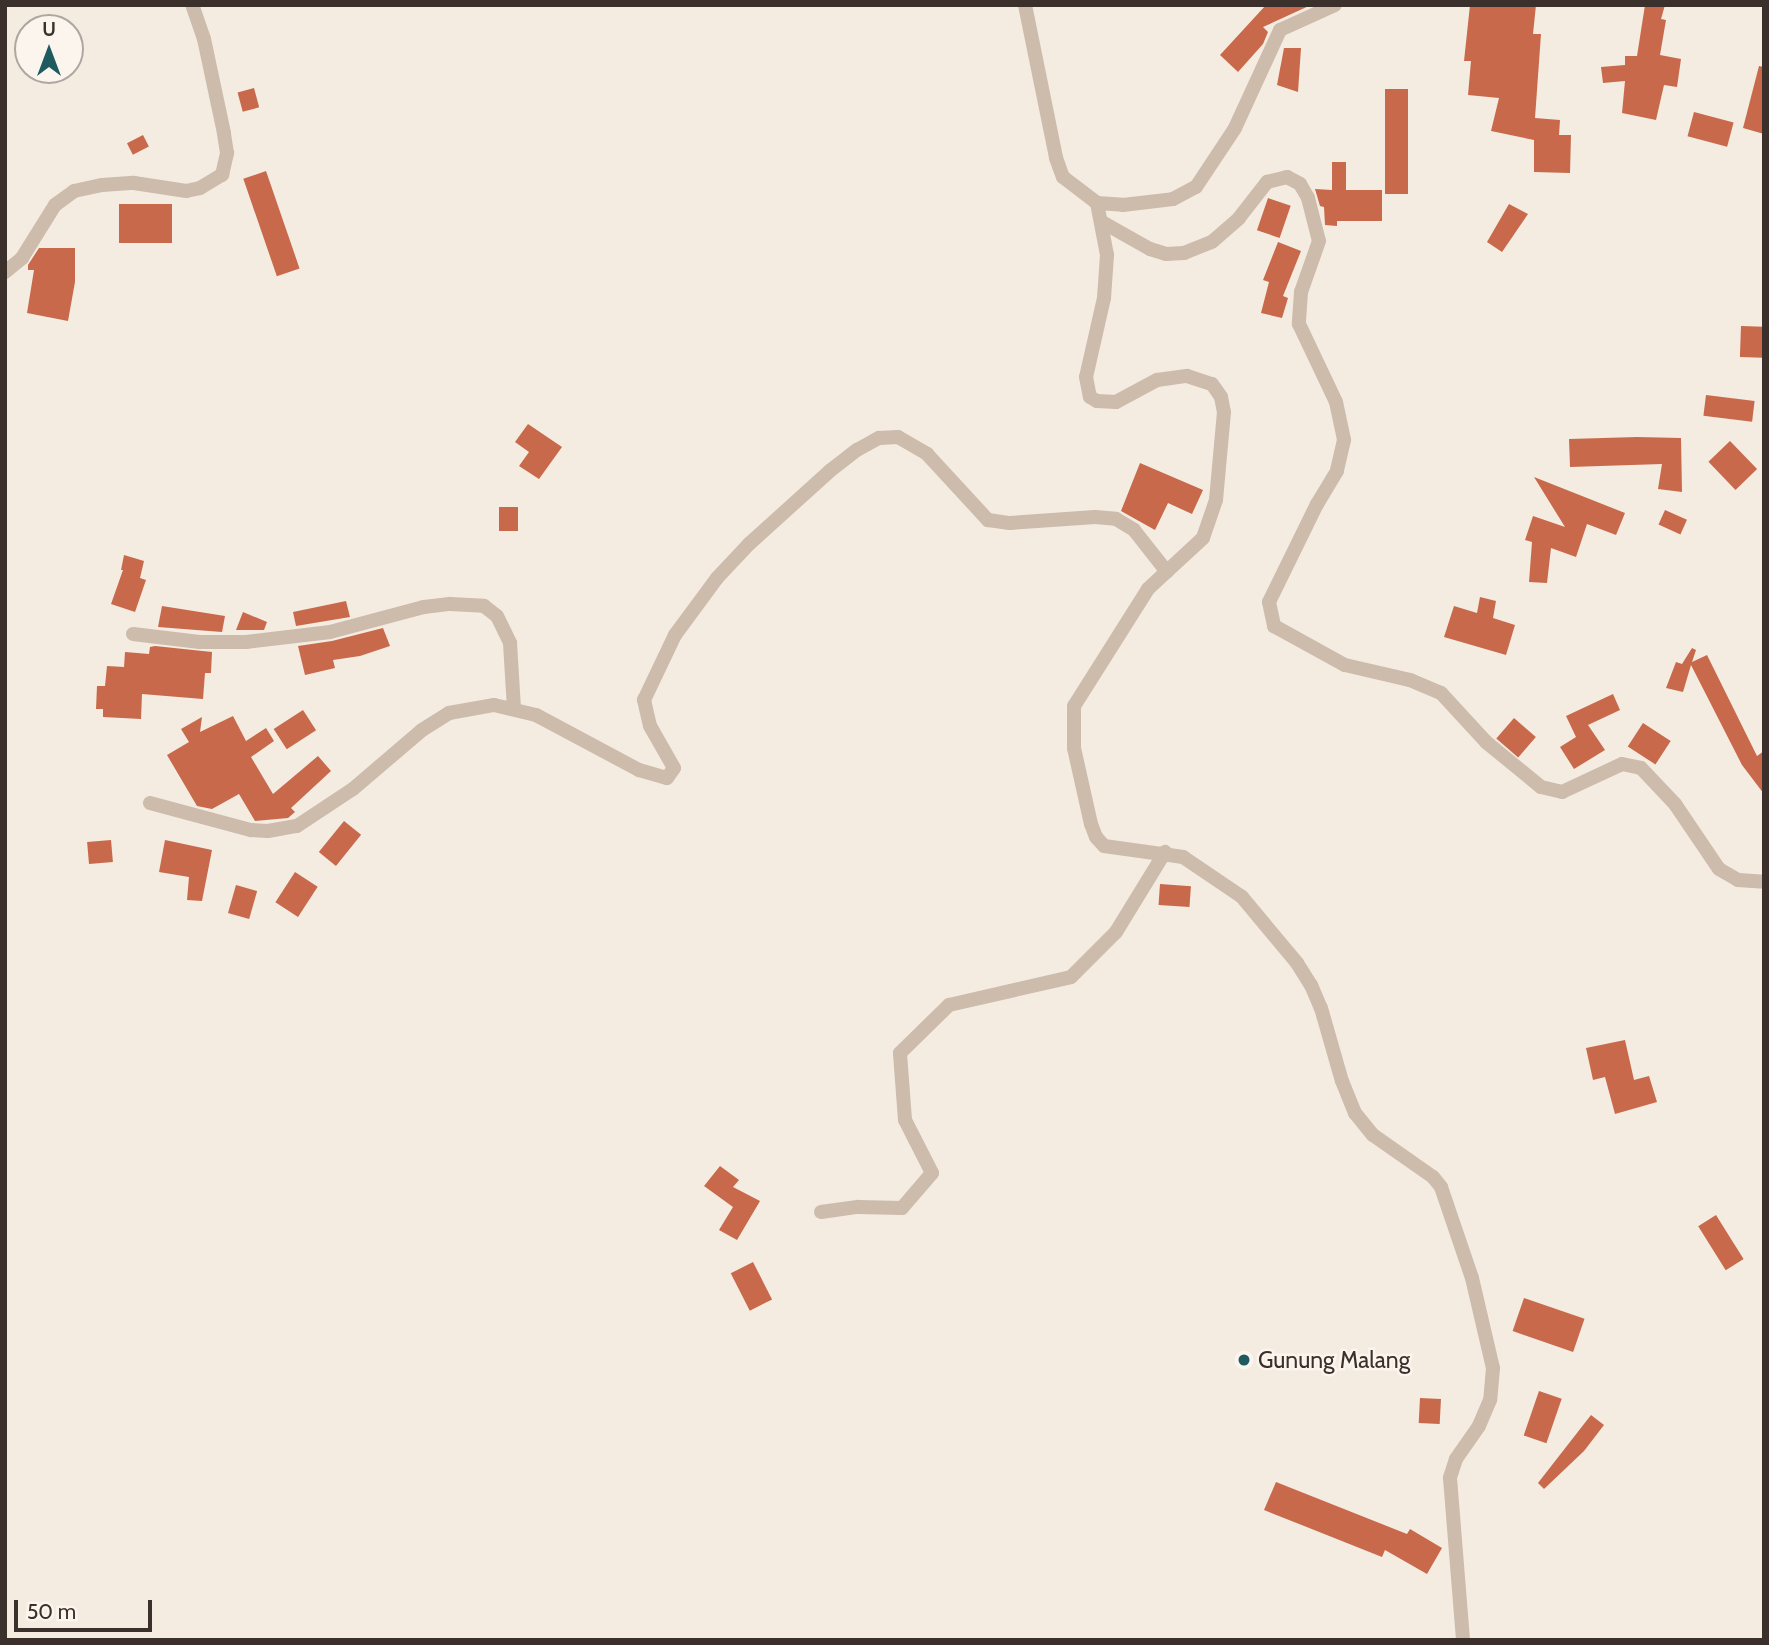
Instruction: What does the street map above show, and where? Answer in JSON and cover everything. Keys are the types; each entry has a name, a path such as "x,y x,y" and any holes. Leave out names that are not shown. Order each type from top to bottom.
{"street":[{"path":"5,272 22,258 55,205 74,191 102,185 134,183 186,191 200,188 222,174 227,153 224,133 204,39 192,5"},
{"path":"1025,5 1060,171 1066,181 1097,202 1153,203 1189,192 1235,128 1280,30 1335,5"},
{"path":"1102,222 1150,249 1166,254 1184,253 1213,241 1239,218 1267,182 1287,177 1300,184 1308,198 1319,241 1301,292 1298,324 1336,402 1344,440 1337,471 1317,503 1273,592 1269,609 1274,626 1345,665 1410,680 1441,693 1486,742 1541,787 1562,792 1622,764 1641,768 1675,804 1718,869 1738,880 1764,882"},
{"path":"1097,202 1107,255 1106,274 1088,362 1087,391 1090,397 1097,401 1116,402 1157,380 1187,376 1212,383 1223,403 1222,445 1212,517 1193,551 1148,589 1074,706 1071,723 1085,799 1098,841 1118,850 1165,852 1182,857 1242,897 1297,963 1321,1008 1342,1081 1355,1114 1373,1135 1433,1177 1441,1186 1472,1278 1493,1368 1490,1400 1479,1426 1456,1459 1450,1478 1463,1640"},
{"path":"150,803 251,830 283,830 323,811 422,730 449,713 471,707 514,708 566,730 639,770 667,778 674,768 650,726 644,700 675,635 717,578 749,544 831,470 857,450 879,438 898,437 927,454 988,520 1010,523 1095,517 1116,519 1135,530 1167,572"},
{"path":"132,634 200,642 246,642 330,632 424,607 450,604 484,606 497,616 510,643 514,708"},
{"path":"821,1212 858,1207 902,1208 932,1172 905,1120 900,1053 949,1005 1071,977 1116,932 1165,852"}],"building":[{"path":"1266,5 1311,5 1263,27 1268,32 1263,44 1238,72 1220,55"},
{"path":"1470,5 1536,5 1533,34 1541,34 1535,118 1560,120 1559,135 1571,135 1570,173 1534,172 1534,140 1491,131 1499,98 1468,95 1471,61 1464,61"},
{"path":"1645,5 1665,5 1661,19 1666,20 1660,55 1681,59 1677,87 1664,85 1656,120 1622,113 1625,81 1603,83 1601,67 1625,65 1625,56 1637,56"},
{"path":"1284,48 1301,48 1298,92 1277,85"},
{"path":"1759,66 1764,67 1764,134 1743,128"},
{"path":"254,88 259,107 243,112 238,92"},
{"path":"1385,89 1408,89 1408,194 1385,194"},
{"path":"1694,112 1734,123 1727,147 1688,136"},
{"path":"143,135 149,147 133,155 127,143"},
{"path":"1332,162 1346,162 1346,190 1382,190 1382,221 1337,221 1337,226 1325,225 1324,207 1320,206 1315,189 1332,190"},
{"path":"266,171 300,268 277,276 243,179"},
{"path":"1268,198 1291,206 1280,238 1257,230"},
{"path":"119,204 172,204 172,243 119,243"},
{"path":"1509,204 1528,214 1502,252 1487,242"},
{"path":"1278,242 1301,251 1283,296 1288,298 1282,318 1261,313 1269,282 1263,280"},
{"path":"39,248 75,248 75,282 68,321 27,313 34,270 28,270 28,265"},
{"path":"1741,326 1764,327 1763,358 1740,357"},
{"path":"1706,395 1755,401 1752,422 1703,416"},
{"path":"528,424 562,447 539,479 519,466 529,452 515,442"},
{"path":"1681,438 1682,492 1658,489 1662,464 1570,467 1569,439"},
{"path":"1730,441 1757,469 1736,490 1708,462"},
{"path":"1140,463 1203,490 1192,514 1168,503 1155,530 1121,511"},
{"path":"1534,477 1625,513 1616,535 1587,524 1576,557 1551,548 1547,583 1529,582 1532,542 1525,540 1533,516 1565,527"},
{"path":"499,507 518,507 518,531 499,531"},
{"path":"1665,510 1687,520 1680,534 1658,525"},
{"path":"124,555 144,561 140,578 146,580 135,612 111,604 123,570"},
{"path":"1480,597 1496,601 1493,618 1515,625 1506,655 1444,637 1454,606 1477,613"},
{"path":"346,601 350,617 296,626 293,612"},
{"path":"162,606 225,616 222,632 158,627"},
{"path":"243,612 267,622 264,630 236,630"},
{"path":"383,628 390,646 360,656 333,660 335,668 305,675 298,646 332,641"},
{"path":"150,647 212,652 211,673 205,673 203,699 142,694 141,719 103,717 103,709 96,709 97,686 105,686 107,666 124,667 125,652 149,654"},
{"path":"1692,648 1696,650 1692,662 1707,655 1757,756 1764,751 1764,794 1742,765 1691,665 1683,692 1666,688 1676,662 1682,664"},
{"path":"1613,694 1620,710 1588,725 1605,750 1574,769 1560,747 1576,737 1566,716"},
{"path":"303,710 316,730 287,749 274,729"},
{"path":"233,716 246,741 266,728 274,741 251,757 273,794 318,756 331,771 291,808 295,812 288,818 255,821 239,794 212,809 197,806 167,755 189,742 181,729 202,717 200,732"},
{"path":"1514,718 1536,737 1518,757 1496,738"},
{"path":"1643,723 1671,741 1655,764 1628,746"},
{"path":"344,821 361,835 336,866 319,852"},
{"path":"111,840 113,862 89,864 87,842"},
{"path":"165,840 212,850 202,901 187,900 189,877 159,872"},
{"path":"295,872 318,887 298,917 275,902"},
{"path":"1160,884 1191,886 1189,907 1159,905"},
{"path":"236,885 257,891 249,919 228,913"},
{"path":"1625,1040 1634,1080 1649,1076 1657,1102 1615,1114 1605,1077 1593,1080 1586,1048"},
{"path":"720,1166 739,1180 733,1187 760,1201 737,1240 719,1230 733,1207 704,1186"},
{"path":"1716,1215 1744,1259 1726,1270 1698,1226"},
{"path":"753,1262 772,1299 750,1311 731,1273"},
{"path":"1524,1298 1585,1319 1573,1352 1513,1331"},
{"path":"1539,1391 1562,1399 1546,1443 1524,1435"},
{"path":"1420,1398 1441,1399 1440,1424 1419,1423"},
{"path":"1591,1415 1604,1425 1584,1451 1544,1489 1538,1483"},
{"path":"1276,1482 1407,1534 1410,1529 1442,1548 1427,1574 1385,1550 1382,1557 1264,1510"}],"place":[{"name":"Gunung Malang","path":"1244,1360"}]}
